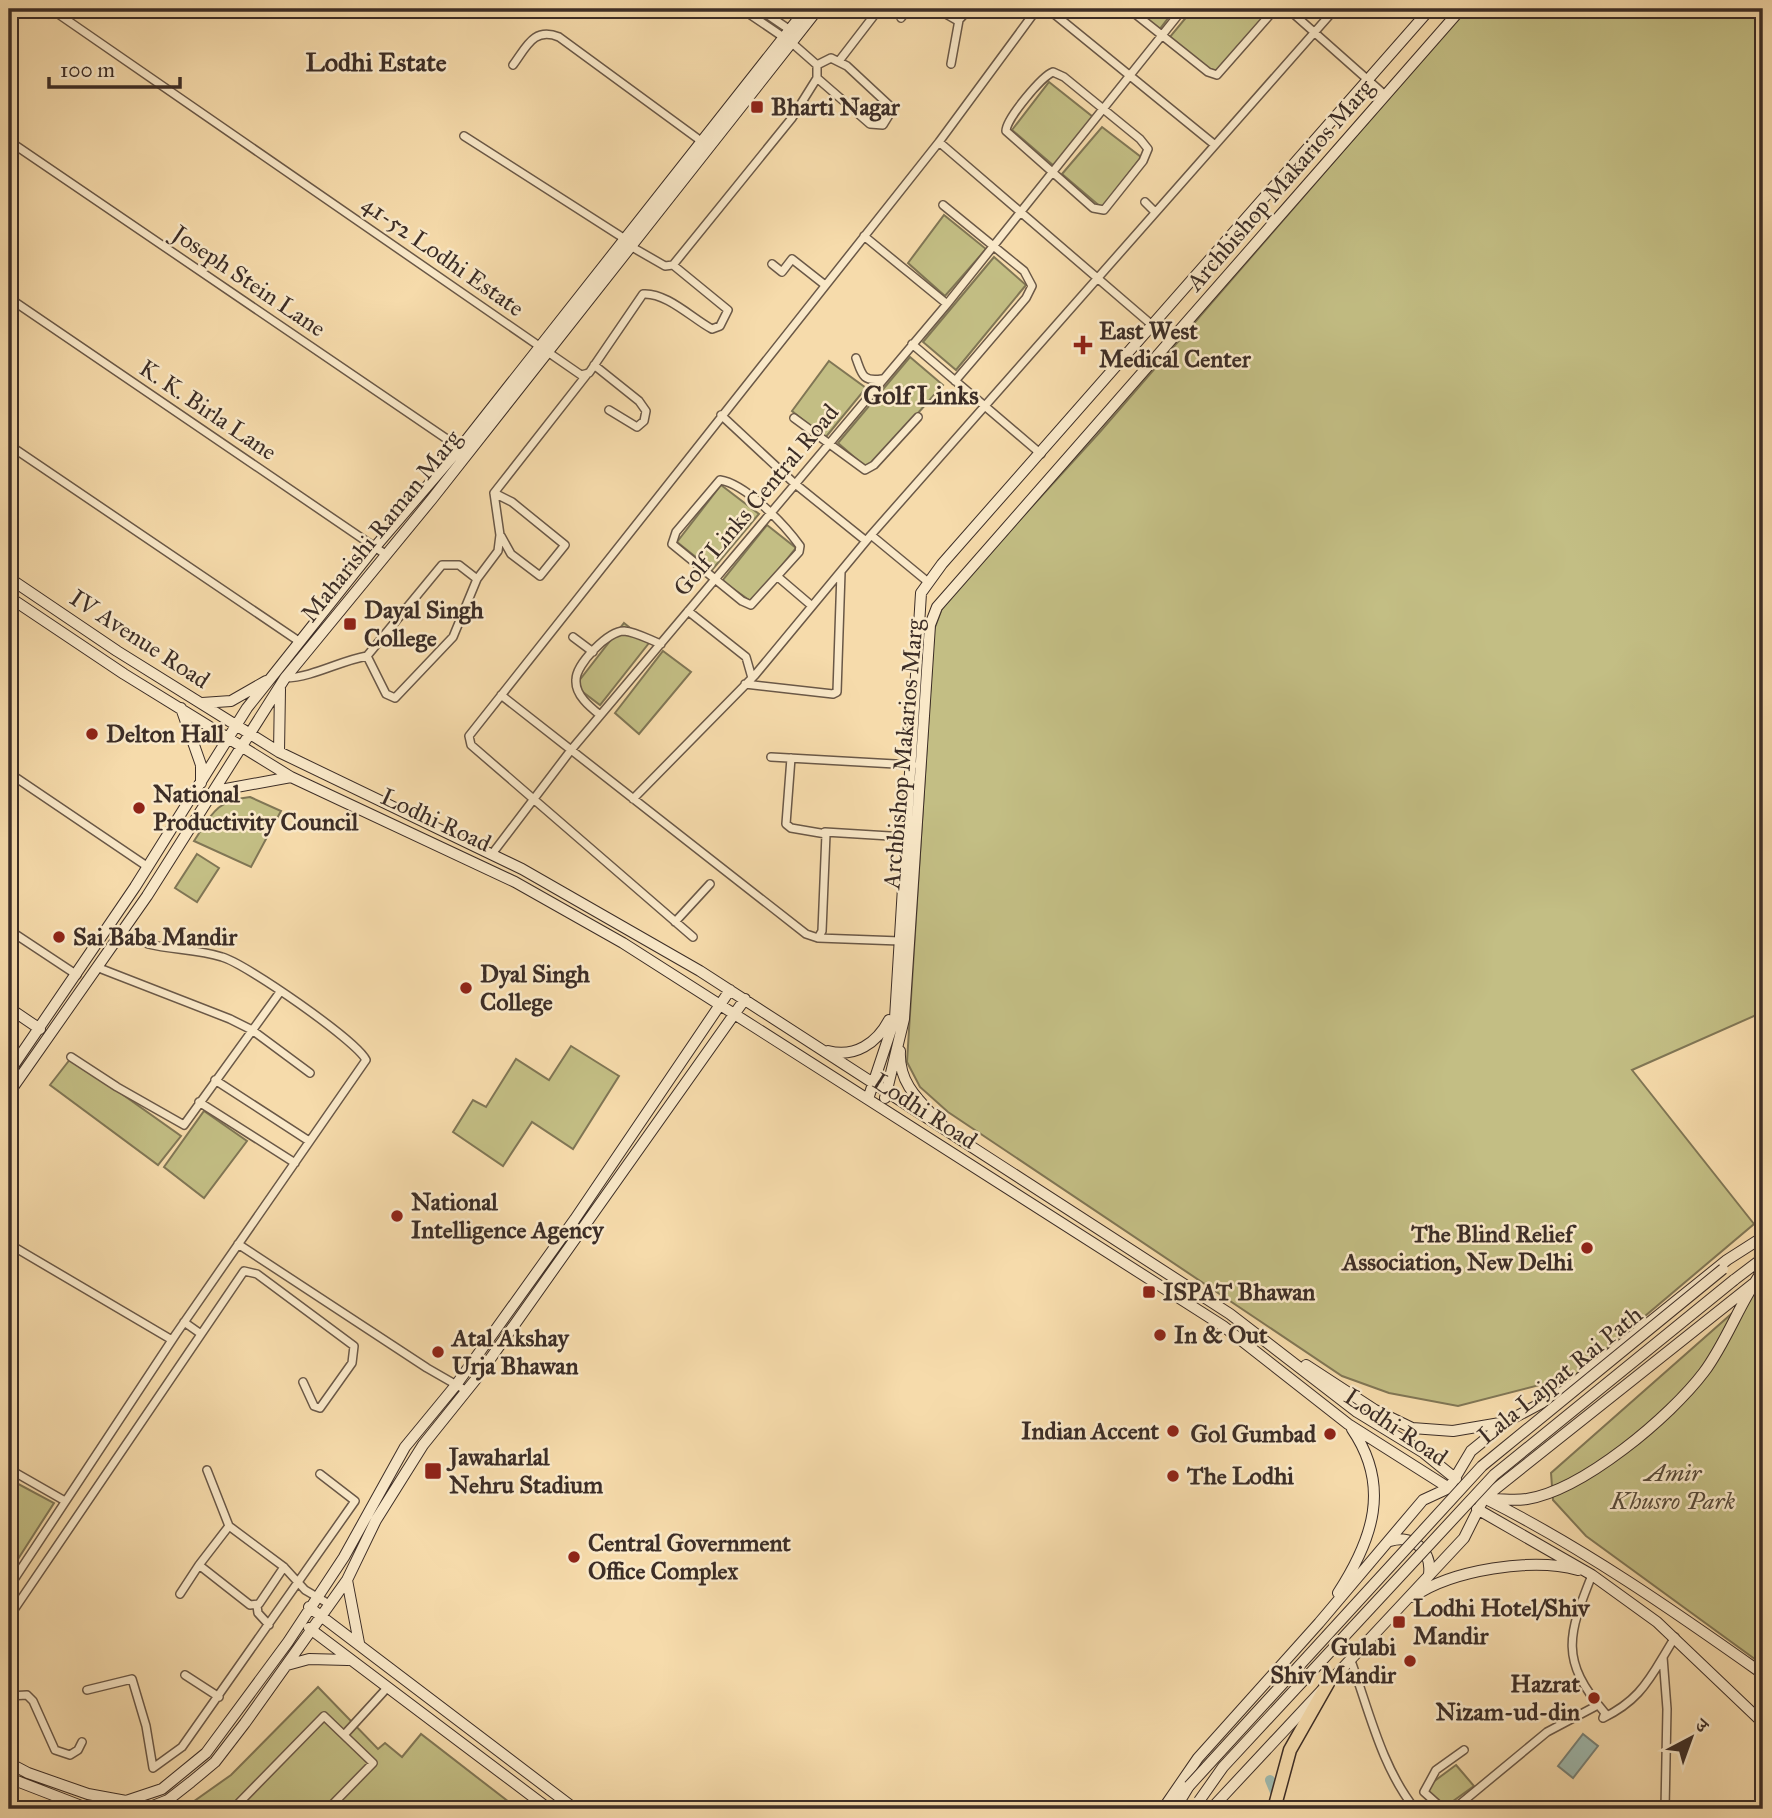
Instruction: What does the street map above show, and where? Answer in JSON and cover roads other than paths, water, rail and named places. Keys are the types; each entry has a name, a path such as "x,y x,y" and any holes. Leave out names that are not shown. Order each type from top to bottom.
{"highway":[{"path":"1274,1809 1290,1750 1328,1683"}],"main road":[{"name":"Maharishi Raman Marg","path":"9,1093 99,968 215,791 282,682 386,554 788,37 806,9"},
{"name":"Maharishi Raman Marg","path":"628,243 701,141 788,37 818,9"},
{"name":"Archbishop Makarios Marg","path":"882,1109 904,1019 919,604 928,582 1430,9"},
{"name":"Archbishop Makarios Marg","path":"868,1099 896,1008 906,837 930,625 937,607 1461,9"},
{"name":"Maharishi Raman Marg","path":"9,1072 148,867 237,725 270,679 375,547 464,451"},
{"name":"IV Avenue Road","path":"9,578 117,651 250,734"},
{"name":"Lodhi Road","path":"9,597 124,674 291,776 515,881 624,943 1223,1326 1348,1423 1452,1484"},
{"path":"201,703 231,701 270,679"},
{"path":"279,752 282,682"},
{"path":"181,708 201,765 201,783"},
{"name":"Lodhi Road","path":"250,734 279,752 492,854 634,931 745,999 873,1085 1230,1314 1279,1349 1357,1412 1424,1453 1452,1484"},
{"path":"215,791 291,776"},
{"path":"9,1763 28,1773 88,1794 126,1801 162,1789 206,1753 344,1557 405,1447 456,1385 629,1143 730,990"},
{"path":"145,1809 169,1800 215,1762 313,1630 347,1580 402,1475 467,1391 745,999"},
{"path":"9,1008 40,1029"},
{"path":"817,1048 838,1054 853,1052 869,1044 881,1035 896,1008"},
{"path":"904,1019 900,1055 902,1075 910,1090 951,1135"},
{"path":"1163,1809 1198,1758 1252,1700 1423,1500 1452,1484 1471,1451 1506,1422 1563,1391 1727,1260 1763,1238"},
{"name":"Lala Lajpat Rai Path","path":"1175,1809 1189,1786 1482,1466 1763,1238"},
{"name":"Lala Lajpat Rai Path","path":"1196,1805 1223,1767 1493,1475 1763,1258"},
{"path":"1484,1498 1529,1499 1562,1486 1621,1451 1667,1413 1704,1371 1763,1270"},
{"path":"1214,1807 1391,1613 1464,1538 1484,1498 1753,1284"},
{"path":"1279,1349 1336,1382 1375,1410 1412,1428 1453,1431 1506,1422"},
{"path":"1319,1623 1352,1570 1375,1510 1374,1478 1365,1448 1348,1423"},
{"name":"Lodhi Road","path":"1763,1674 1643,1590 1544,1530 1484,1498 1484,1489 1476,1479 1464,1476 1452,1484 1449,1500 1456,1509 1466,1512 1477,1509 1592,1574 1675,1637 1763,1723"},
{"path":"1389,1542 1406,1539 1417,1544 1428,1557 1429,1574"},
{"path":"1391,1613 1422,1591 1452,1577 1477,1572 1552,1567 1592,1574"},
{"path":"347,1580 359,1643"},
{"path":"309,1607 575,1809"},
{"path":"300,1622 549,1809"},
{"path":"287,1665 309,1659 352,1661"},
{"path":"9,1778 85,1807 101,1809"}],"street":[{"name":"41-52 Lodhi Estate","path":"51,9 576,373 589,373"},
{"path":"742,9 788,37"},
{"path":"464,136 665,266 673,265 792,118 817,78 817,65 759,9"},
{"path":"839,61 879,9"},
{"path":"901,18 908,9"},
{"path":"937,9 949,18 959,20"},
{"path":"951,64 959,20 969,9"},
{"path":"693,937 533,802 471,746 468,739 939,142 1037,9"},
{"path":"1048,9 1128,77 1215,145"},
{"path":"1129,9 1208,72 1217,75 1275,9"},
{"name":"Golf Links Central Road","path":"492,854 571,750 947,304 1183,9"},
{"path":"1287,9 1385,95"},
{"path":"633,799 752,678 984,406 1335,9"},
{"path":"513,65 535,35 546,32 559,37 701,141"},
{"path":"817,65 831,58 839,61 890,106 891,112 883,125 870,124 817,78"},
{"path":"1053,72 1064,77 1145,144 1147,156 1104,210 1099,212 1052,174 1009,135 1006,125 1044,78 1053,72"},
{"name":"Joseph Stein Lane","path":"9,141 464,451"},
{"path":"939,142 1152,325"},
{"path":"1145,202 1155,212"},
{"path":"943,205 1024,271 1032,286 1031,291 955,382"},
{"path":"864,236 947,304"},
{"path":"772,264 782,272 792,259 825,285"},
{"path":"368,656 386,694 395,698 453,637 477,579 498,551 500,535 494,493 589,373 643,294 662,299 712,330 720,326 728,310 673,265"},
{"name":"K. K. Birla Lane","path":"9,298 386,554"},
{"path":"912,344 1041,454"},
{"path":"856,358 863,378 870,381 883,379"},
{"path":"594,365 639,401 646,411 643,421 636,426 609,410"},
{"path":"721,415 794,483 928,582"},
{"path":"794,418 858,467 870,469 918,417"},
{"path":"9,445 300,642"},
{"path":"726,481 770,512 801,548 751,605 742,601 672,544 672,538 716,483 726,481"},
{"path":"494,493 512,502 565,545 540,576 511,554 500,535"},
{"path":"282,682 344,660 368,656 442,565 458,565 477,579"},
{"path":"745,684 833,694 837,691 841,571"},
{"path":"778,576 812,606"},
{"path":"688,611 746,657 752,678"},
{"path":"600,715 583,699 576,681 604,637 621,631 661,644"},
{"path":"572,637 593,652"},
{"path":"501,695 806,934 818,938 900,942"},
{"path":"771,757 915,765"},
{"path":"791,758 786,824 791,828 906,837"},
{"path":"9,773 148,867"},
{"path":"818,938 822,931 825,832"},
{"path":"675,922 710,884"},
{"path":"9,930 76,975"},
{"path":"9,1587 184,1322 364,1063 365,1057 280,992 222,956 148,944"},
{"path":"99,968 252,1030 310,1073"},
{"path":"71,1057 183,1125 280,992"},
{"path":"215,1080 267,1111 309,1142"},
{"path":"200,1102 295,1163"},
{"path":"9,1244 172,1340"},
{"path":"238,1244 467,1391"},
{"path":"9,1617 244,1271 251,1271 354,1346 352,1363 320,1408 314,1406 303,1382"},
{"path":"184,1322 201,1334"},
{"path":"9,1469 65,1500"},
{"path":"206,1470 229,1526 284,1567 315,1597 329,1604"},
{"path":"87,1690 133,1681 155,1768 189,1740 355,1502 320,1474"},
{"path":"180,1594 229,1526"},
{"path":"199,1565 250,1605 257,1606"},
{"path":"269,1625 258,1613 257,1606 284,1567"},
{"path":"1592,1574 1570,1633 1576,1671 1605,1713 1604,1718 1626,1707 1648,1682 1675,1637"},
{"path":"1663,1657 1667,1709 1665,1809"},
{"path":"1350,1658 1386,1763 1400,1790 1415,1809"},
{"path":"185,1675 219,1697"},
{"path":"344,1735 387,1688"},
{"path":"9,1696 27,1695 33,1701 55,1750 70,1755 78,1750 82,1742"},
{"path":"1454,1809 1547,1732 1598,1706"},
{"path":"233,1809 324,1716 373,1763 328,1809"},
{"path":"1443,1809 1424,1792 1436,1770 1464,1750"}],"water":[{"path":"1583,1734 1598,1746 1573,1778 1558,1766"}],"waterway":[{"path":"1270,1780 1282,1809"}],"place":[{"name":"Bharti Nagar","path":"757,107"},
{"name":"East West Medical Center","path":"1083,345"},
{"name":"Dayal Singh College","path":"350,624"},
{"name":"Delton Hall","path":"92,734"},
{"name":"National Productivity Council","path":"139,808"},
{"name":"Sai Baba Mandir","path":"59,937"},
{"name":"Dyal Singh College","path":"466,988"},
{"name":"National Intelligence Agency","path":"397,1216"},
{"name":"The Blind Relief Association, New Delhi","path":"1587,1248"},
{"name":"ISPAT Bhawan","path":"1149,1292"},
{"name":"In & Out","path":"1160,1335"},
{"name":"Atal Akshay Urja Bhawan","path":"438,1352"},
{"name":"Indian Accent","path":"1173,1431"},
{"name":"Gol Gumbad","path":"1330,1434"},
{"name":"Jawaharlal Nehru Stadium","path":"433,1471"},
{"name":"The Lodhi","path":"1173,1476"},
{"name":"Central Government Office Complex","path":"574,1557"},
{"name":"Lodhi Hotel/Shiv Mandir","path":"1399,1622"},
{"name":"Gulabi Shiv Mandir","path":"1410,1661"},
{"name":"Hazrat Nizam-ud-din","path":"1594,1698"}],"district":[{"name":"Lodhi Estate","path":"376,62"},
{"name":"Golf Links","path":"921,395"}],"park label":[{"name":"Amir Khusro Park","path":"1673,1487"}]}
